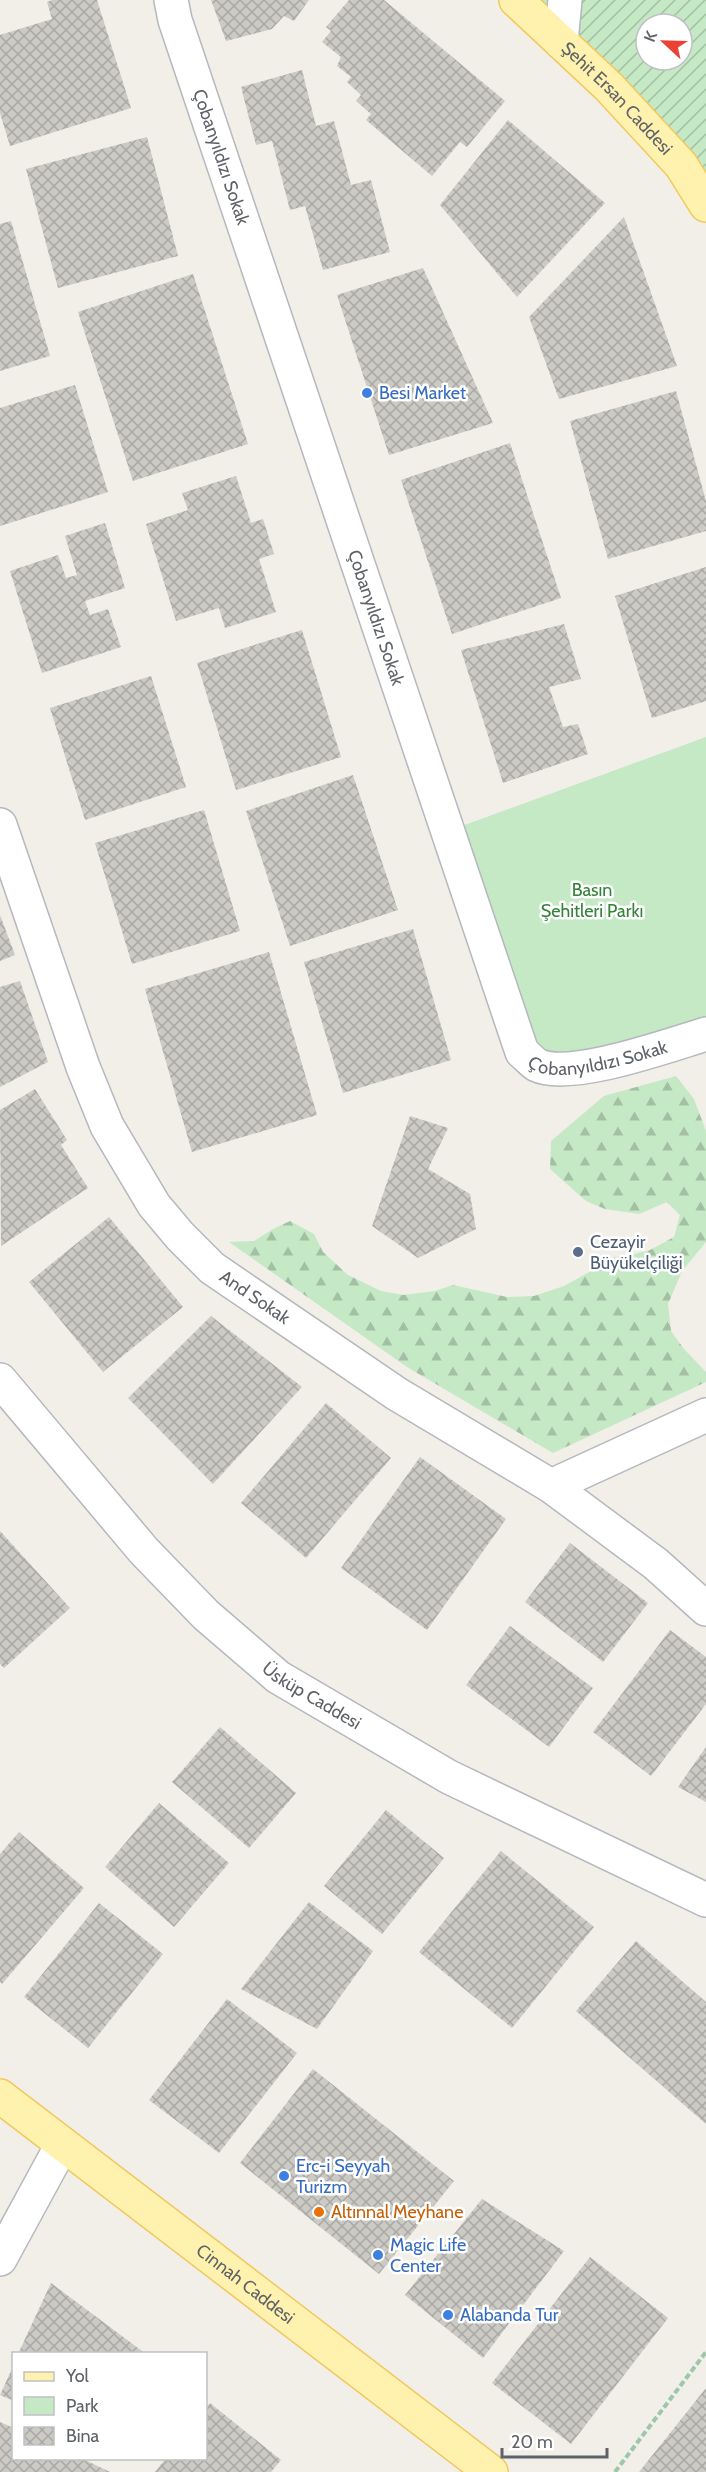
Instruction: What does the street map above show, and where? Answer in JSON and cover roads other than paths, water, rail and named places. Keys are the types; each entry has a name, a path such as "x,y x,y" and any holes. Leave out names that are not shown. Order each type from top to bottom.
{"main road":[{"name":"Şehit Ersan Caddesi","path":"516,0 609,87 681,165 706,205"},
{"name":"Cinnah Caddesi","path":"0,2096 491,2472"}],"street":[{"name":"Çobanyıldızı Sokak","path":"171,0 178,32 522,1052 536,1064 550,1068 584,1068 706,1035"},
{"path":"561,42 565,0"},
{"name":"And Sokak","path":"0,825 79,1056 107,1126 154,1205 180,1236 212,1268 397,1394 551,1486 656,1564 706,1609"},
{"name":"Üsküp Caddesi","path":"0,1380 144,1551 206,1615 278,1677 449,1776 706,1900"},
{"path":"551,1486 706,1415"},
{"path":"0,2259 62,2145"}],"place":[{"name":"Besi Market","path":"367,393"},
{"name":"Cezayir Büyükelçiliği","path":"578,1252"},
{"name":"Erc-i Seyyah Turizm","path":"284,2176"},
{"name":"Altınnal Meyhane","path":"319,2212"},
{"name":"Magic Life Center","path":"378,2255"},
{"name":"Alabanda Tur","path":"448,2315"}],"park label":[{"name":"Basın Şehitleri Parkı","path":"592,900"}]}
